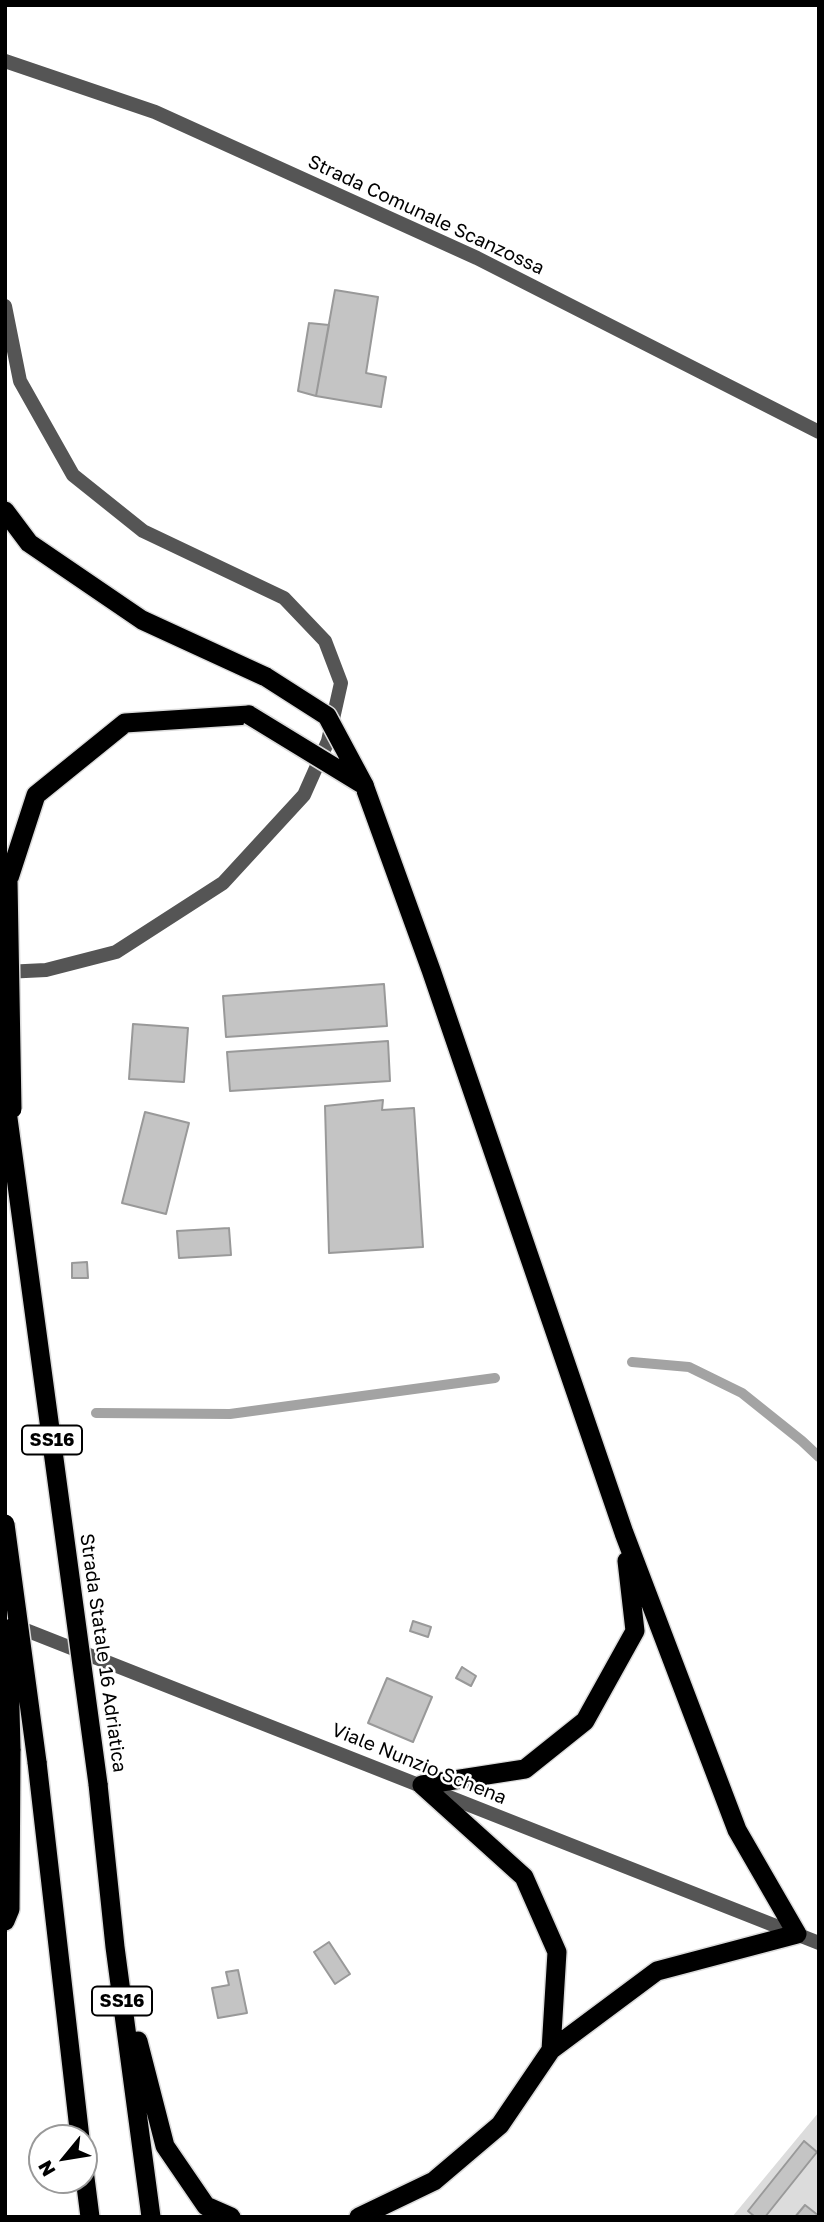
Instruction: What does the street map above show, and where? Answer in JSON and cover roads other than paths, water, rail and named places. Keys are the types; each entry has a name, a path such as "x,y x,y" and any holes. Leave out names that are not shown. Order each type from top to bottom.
{"highway":[{"path":"5,511 29,543 142,620 266,677 327,716 364,785 436,983 624,1533 737,1830 797,1934 657,1971 551,2050 500,2125 434,2181 359,2217"},
{"path":"12,1142 8,881 36,795 125,723 249,715 364,785"},
{"name":"Strada Statale 16 Adriatica","path":"5,1097 97,1784 115,1947 151,2217"},
{"name":"SS16","path":"5,1524 37,1762 78,2124"},
{"path":"5,1921 10,1909 12,1749 6,1530"},
{"path":"422,1785 525,1769 585,1721 635,1631 624,1533"},
{"path":"422,1785 524,1877 557,1952 551,2050"},
{"path":"115,1947 165,2146 206,2206 231,2217"},
{"path":"87,2194 89,2217"}],"street":[{"name":"Strada Comunale Scanzossa","path":"5,61 155,111 440,241 819,432"},
{"path":"5,306 20,381 73,475 143,531 284,598 325,641 341,683 328,741 304,795 223,883 116,952 46,971 5,972"},
{"name":"Viale Nunzio Schena","path":"5,1622 819,1943"}],"waterway":[{"path":"632,1362 689,1367 742,1393 819,1457"},
{"path":"96,1413 230,1414 495,1378"}]}
